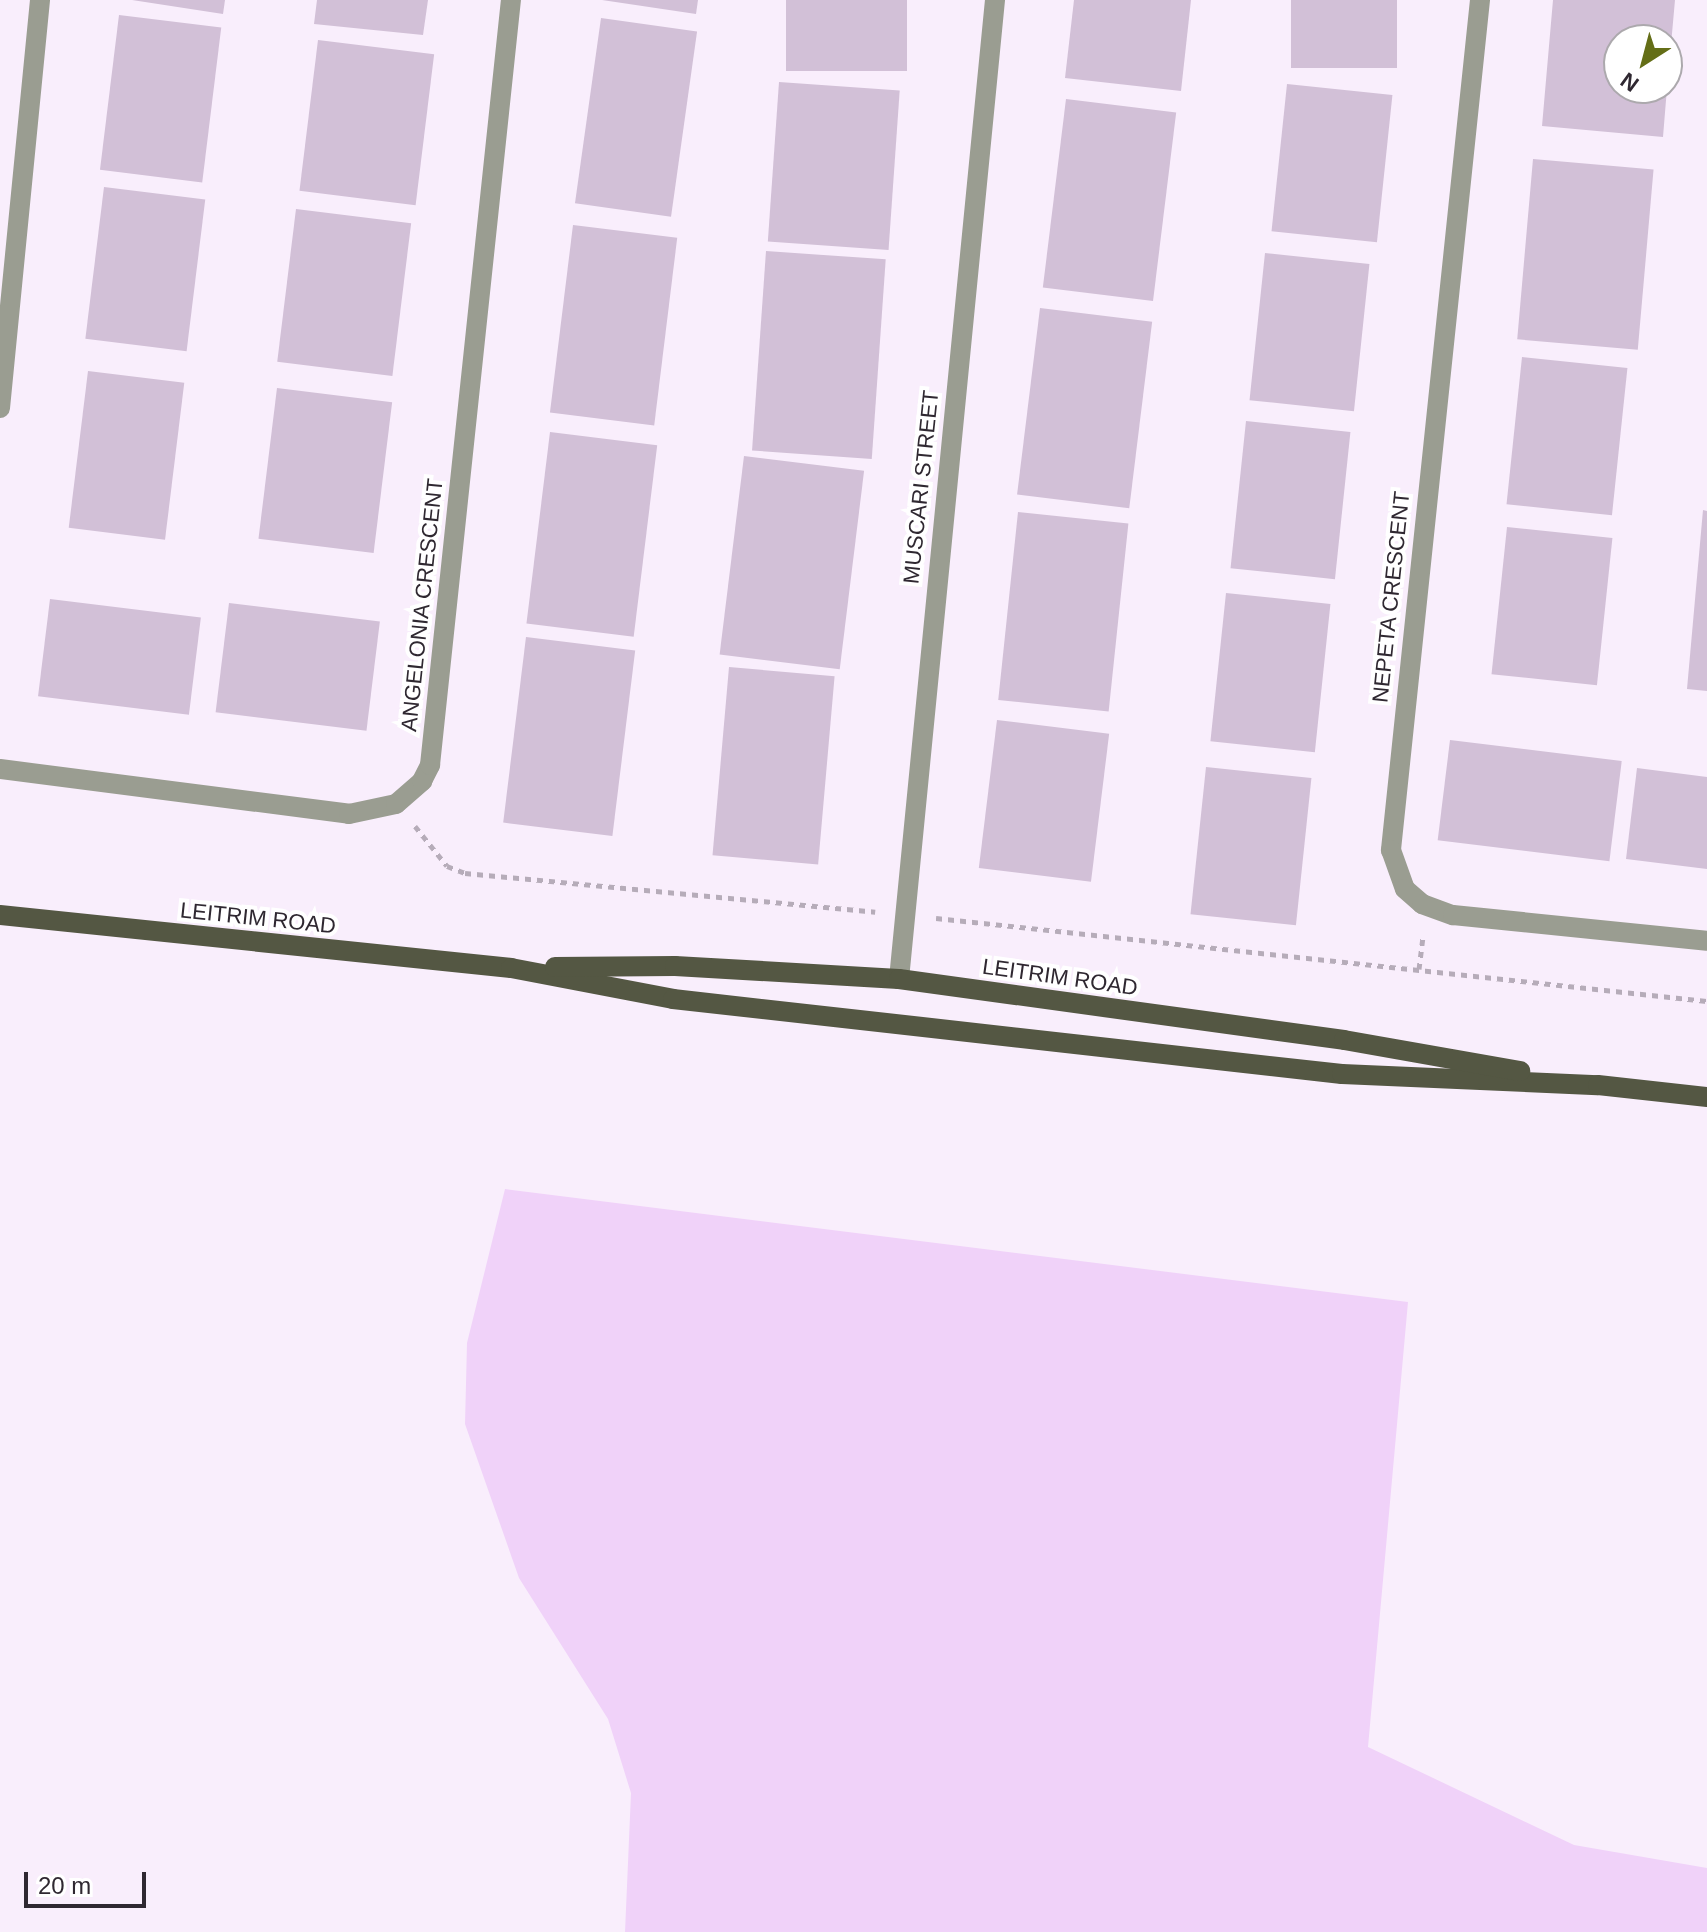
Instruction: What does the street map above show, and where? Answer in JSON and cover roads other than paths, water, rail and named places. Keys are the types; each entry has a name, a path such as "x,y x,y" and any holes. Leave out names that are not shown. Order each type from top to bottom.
{"main road":[{"name":"LEITRIM ROAD","path":"0,915 511,968 673,999 1342,1074 1598,1085"},
{"name":"LEITRIM ROAD","path":"511,968 675,966 899,979 1344,1040 1598,1085 1707,1097"}],"street":[{"path":"0,408 40,0"},
{"name":"ANGELONIA CRESCENT","path":"0,769 349,814 398,803 412,794 430,765 511,0"},
{"name":"MUSCARI STREET","path":"899,979 902,915 995,0"},
{"name":"NEPETA CRESCENT","path":"1480,0 1391,850 1405,889 1422,904 1453,915 1707,941"}]}
